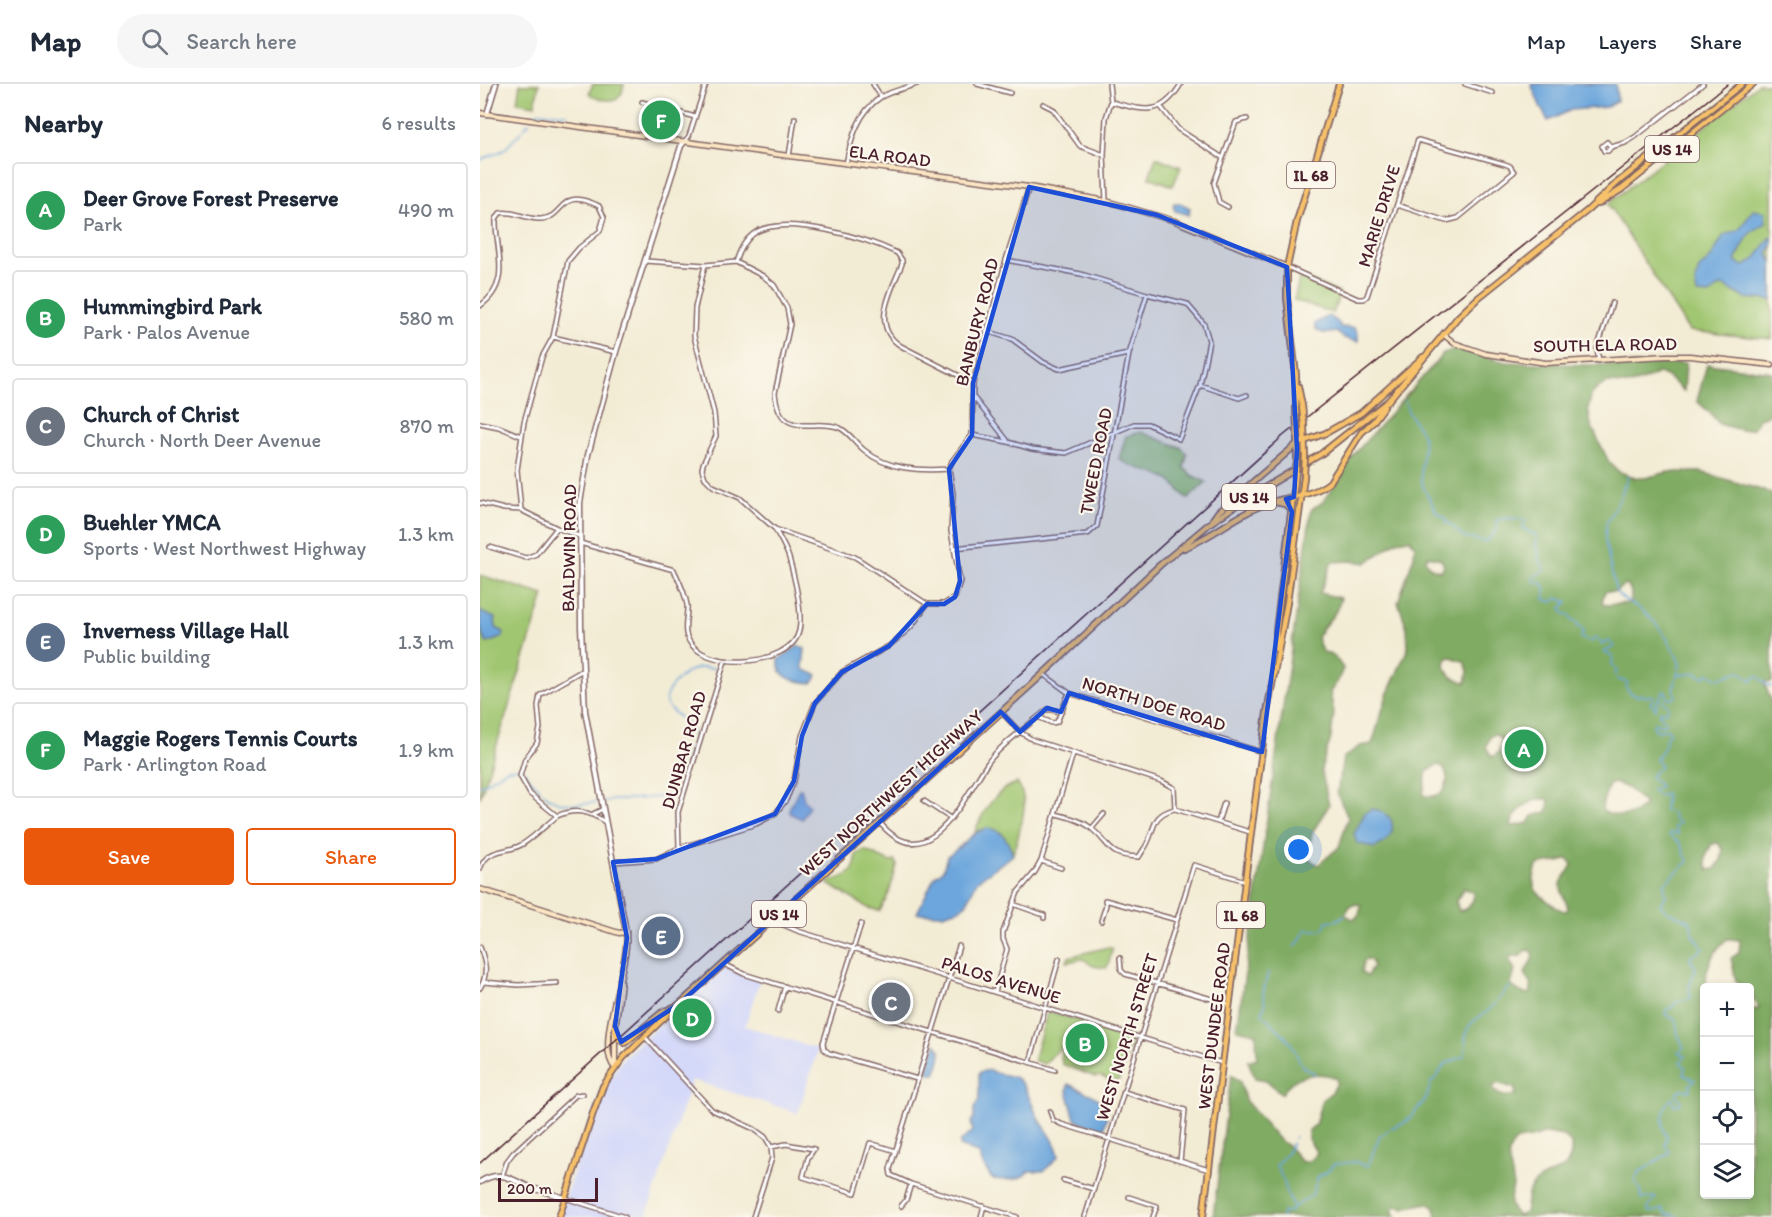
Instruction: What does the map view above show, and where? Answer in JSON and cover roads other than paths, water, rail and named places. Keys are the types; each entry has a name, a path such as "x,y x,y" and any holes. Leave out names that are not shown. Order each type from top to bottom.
{"main road":[{"name":"IL 68","path":"1304,441 1302,406 1287,298 1287,267 1300,211 1339,84"},
{"name":"US 14","path":"1388,401 1443,334 1478,298 1588,210 1618,182 1742,84"},
{"name":"US 14","path":"1588,210 1622,189 1753,84"},
{"name":"ELA ROAD","path":"480,113 1029,187 1106,201 1184,225 1287,267"},
{"name":"SOUTH ELA ROAD","path":"1443,334 1454,343 1485,354 1546,363 1690,356 1772,365"},
{"path":"1209,524 1218,512 1297,444 1353,419 1434,347"},
{"name":"IL 68","path":"1296,375 1297,444"},
{"path":"1178,550 1201,542 1254,508 1322,488 1330,482 1361,433 1373,422 1388,401"},
{"name":"WEST NORTHWEST HIGHWAY","path":"560,1217 598,1097 615,1068 645,1037 1178,550 1209,524 1341,440 1388,401"},
{"path":"1304,425 1313,434 1326,433"},
{"name":"WEST DUNDEE ROAD","path":"1203,1217 1251,832 1302,495 1304,441"},
{"name":"WEST DUNDEE ROAD","path":"1276,660 1276,630 1294,497 1297,444"},
{"path":"1273,501 1285,504 1292,512"},
{"path":"480,890 619,933 626,932 627,945 608,1041 610,1063 615,1068"},
{"path":"615,1068 615,1026 621,988 620,980"},
{"path":"615,1026 617,1038 625,1043 661,1013 679,1004"}],"street":[{"path":"487,114 496,84"},
{"path":"685,141 706,84"},
{"path":"873,84 881,97"},
{"path":"846,164 852,136 865,112 881,97 917,84"},
{"path":"977,84 1010,93"},
{"path":"1106,201 1104,155 1106,118 1111,102 1109,84"},
{"path":"1111,102 1151,110 1161,107 1173,97 1181,84"},
{"path":"1465,84 1493,93"},
{"path":"1611,147 1635,137 1703,84"},
{"path":"642,102 695,117"},
{"path":"1042,104 1053,109 1080,146 1104,155"},
{"path":"1161,107 1178,129 1223,158"},
{"path":"789,156 795,118"},
{"path":"1228,207 1219,202 1214,183 1236,122 1247,119"},
{"name":"MARIE DRIVE","path":"1287,267 1358,299 1364,299 1369,293 1418,140 1504,164 1513,169 1513,175 1458,218 1446,221 1397,206"},
{"name":"BALDWIN ROAD","path":"626,932 585,711 579,543 580,503 587,462 616,352 681,146 685,141"},
{"name":"BANBURY ROAD","path":"972,435 973,383 1006,260 1029,187"},
{"path":"480,306 492,296 501,264 496,228 496,219 500,213 513,212 528,218 544,219 556,212 567,201 579,199 599,206 604,217 600,231 579,248 568,261 553,337 542,357 522,436 517,470 521,510"},
{"path":"736,262 742,247 753,234 762,229 775,227 829,230 897,253 902,264 885,309 886,331 893,342 973,383"},
{"path":"705,265 695,308 694,336 714,413 716,436 702,469 705,478 713,486 740,498 776,529 855,556 927,604 944,604 955,597 960,581 951,531 953,494 949,469 952,461 972,435 1032,449 1066,453 1134,424 1148,424 1179,439 1200,385 1209,341 1204,324 1187,304 1082,274 1006,260"},
{"path":"645,261 705,265 736,262 763,276 774,285 787,308 790,324 775,393 779,410 787,419 801,426 840,428 870,455 891,465 924,470 949,469"},
{"name":"TWEED ROAD","path":"954,549 1088,534 1097,526 1129,354 1147,294"},
{"path":"1599,360 1597,349 1612,303"},
{"path":"986,331 1012,339 1043,362 1059,369 1129,354"},
{"path":"553,337 616,352"},
{"path":"1200,385 1239,398 1247,395"},
{"path":"973,397 1008,442"},
{"path":"480,423 522,436"},
{"path":"480,503 504,509 521,510 579,536"},
{"path":"490,547 526,558 540,549 557,528"},
{"path":"579,543 674,570 683,589 687,605 686,636 700,654 724,661 745,660 775,655 787,649 799,633 799,612 789,557 776,529"},
{"path":"613,862 656,859 679,848 756,824 775,814 786,800 794,781 802,736 815,703 842,672 889,646 912,626 927,604"},
{"name":"DUNBAR ROAD","path":"679,848 678,812 724,661"},
{"path":"557,816 530,794 520,776 525,759 537,743 540,728 538,706 540,695 583,670"},
{"name":"NORTH DOE ROAD","path":"1043,674 1069,693 1262,752"},
{"path":"1038,717 1052,723 1057,722 1069,693"},
{"path":"879,822 894,836 906,842 914,843 929,839 950,818 974,787 987,762 1048,709 1061,712"},
{"path":"1000,712 1020,732 1033,740 1161,781 1174,788 1175,809"},
{"path":"995,992 1007,949 1003,932 1017,892 1035,872 1041,861 1073,754"},
{"path":"924,801 950,818"},
{"path":"1218,822 1224,803"},
{"path":"593,814 603,809"},
{"path":"1056,814 1075,819 1092,828 1115,853 1124,857 1139,857 1148,844 1155,822 1165,812 1175,809 1251,832"},
{"path":"480,869 482,864 496,851 519,846 557,816 573,811 593,814 606,823"},
{"path":"1092,828 1104,814"},
{"path":"1041,861 1061,868"},
{"name":"WEST NORTH STREET","path":"1085,1217 1194,865 1245,881"},
{"path":"1101,921 1106,905 1105,900 1177,920"},
{"path":"1013,904 1044,915 1044,918"},
{"name":"PALOS AVENUE","path":"772,920 787,927 1223,1064"},
{"path":"861,924 823,1043 824,1049 830,1053 918,1079"},
{"path":"959,946 890,1169 891,1175 911,1184 1017,1217"},
{"path":"480,947 486,963 484,982 480,988"},
{"path":"1120,958 1120,970 1125,974 1231,1004"},
{"path":"1030,1062 1059,959"},
{"path":"724,964 744,974 1055,1070"},
{"path":"484,982 518,985 557,983"},
{"path":"778,1011 785,986"},
{"path":"645,1037 712,1110 765,1137 771,1148 770,1167 753,1217"},
{"path":"1124,1092 1185,1110 1180,1161"},
{"path":"502,1176 513,1152 576,1095 583,1094"},
{"path":"1050,1111 1053,1120 1061,1124 1209,1170"},
{"path":"771,1148 786,1144 814,1149 808,1158 803,1177 855,1193 870,1143 896,1151"},
{"path":"480,1182 487,1178 511,1177 530,1187 625,1217"},
{"path":"1063,1180 1094,1189"},
{"path":"901,1206 906,1200 911,1184"},
{"path":"1129,1197 1156,1206 1153,1217"},
{"path":"981,1217 984,1206"}],"water":[{"path":"1531,84 1616,84 1617,101 1607,107 1571,110 1548,121"},
{"path":"1174,203 1190,208 1189,215 1175,211"},
{"path":"1753,210 1765,212 1766,223 1750,233 1735,261 1743,266 1753,261 1772,236 1768,254 1772,262 1772,300 1745,298 1724,286 1718,287 1710,295 1697,294 1695,283 1699,269 1711,258 1724,235 1739,230"},
{"path":"1328,316 1337,321 1342,328 1355,328 1358,342 1344,338 1336,332 1325,333 1315,328 1315,323"},
{"path":"480,609 481,612 495,618 496,628 504,632 503,637 487,643 480,623"},
{"path":"798,646 805,649 803,667 817,675 812,683 789,678 784,675 779,666 779,659"},
{"path":"801,788 804,800 809,806 802,819 791,814 789,809"},
{"path":"1372,809 1381,811 1390,818 1392,823 1391,833 1387,840 1374,848 1357,843 1354,834 1365,813"},
{"path":"987,828 1001,833 1013,855 977,881 966,904 959,909 943,914 917,913 935,876 943,870 947,856 975,834"},
{"path":"936,1043 941,1054 935,1074 927,1072"},
{"path":"990,1070 1020,1081 1053,1141 1059,1156 1044,1171 1029,1171 1012,1180 992,1179 979,1154 960,1146 960,1142 973,1131 971,1122 974,1118 974,1108 979,1100 979,1074"},
{"path":"1068,1084 1098,1099 1108,1113 1104,1127 1101,1129 1089,1126 1075,1119 1067,1091"}],"waterway":[{"path":"533,117 538,112 567,114"},
{"path":"524,128 529,123"},
{"path":"480,160 504,150 521,132"},
{"path":"1404,400 1423,437 1422,483 1436,512 1446,518 1446,522 1462,536 1483,542 1489,539 1498,528 1496,520 1510,518 1526,520 1522,528 1537,536 1538,557 1545,569 1532,579 1536,583 1541,582 1544,586 1546,592 1544,599 1553,602 1557,598 1568,602 1561,608 1565,614 1570,615 1571,620 1578,623 1577,626 1584,630 1581,638 1591,642 1596,637 1602,644 1609,641 1615,646 1604,652 1613,657 1612,664 1617,671 1615,674 1617,679 1628,683 1626,687 1630,693 1654,697 1650,703 1656,709 1657,701 1664,691 1667,698 1673,699 1676,696 1673,690 1680,664 1673,649 1652,619 1616,592 1605,541 1606,524 1620,498 1628,476"},
{"path":"692,742 691,729 667,705 667,695 678,680 692,670 719,669"},
{"path":"1679,673 1682,675 1695,673 1704,677 1709,673 1718,679 1739,671 1752,681 1756,676 1772,687"},
{"path":"1660,699 1668,705 1667,712 1660,711 1659,714 1667,722 1662,725 1655,722 1653,726 1657,731 1668,729 1670,733 1666,736 1665,746 1656,759 1661,767 1650,776 1660,786 1652,790 1658,796 1666,794 1664,810 1672,813 1674,820 1680,823 1674,827 1678,834 1670,833 1669,835 1680,843 1688,862 1664,885 1666,895 1660,905 1667,911 1690,921 1694,936 1703,947 1699,952 1691,955 1690,959 1696,968 1689,987 1691,998 1675,1003 1673,1007 1667,1009 1665,1014 1677,1021 1677,1032 1684,1048 1678,1052 1686,1056 1680,1062 1685,1067 1684,1075 1695,1080 1690,1084 1690,1091 1682,1089 1677,1092 1676,1096 1681,1100 1680,1104 1674,1105 1672,1098 1664,1111 1663,1127 1667,1137 1665,1146 1670,1151 1669,1153 1638,1173 1635,1182 1642,1199 1656,1197 1648,1208 1649,1212 1663,1209 1667,1215 1678,1217"},
{"path":"684,766 690,747"},
{"path":"480,786 508,769 520,768"},
{"path":"523,770 540,790 555,801 573,804 598,802"},
{"path":"604,801 670,795 676,791 680,780"},
{"path":"1294,947 1305,930 1322,930 1327,921 1337,920 1345,915"},
{"path":"1268,972 1263,994 1265,1003 1262,1014 1292,1045 1302,1066 1315,1074"},
{"path":"1391,1128 1406,1122 1416,1111 1427,1097 1431,1082 1445,1064 1464,1056 1466,1033 1470,1025 1489,1010 1511,986"},
{"path":"1281,1217 1284,1212 1291,1211 1312,1195 1318,1177 1334,1164 1355,1162 1368,1166 1379,1137 1388,1130"},
{"path":"1292,1143 1288,1152 1276,1165 1293,1207"}],"railway":[{"path":"480,1163 1283,436 1728,84"}],"place":[{"name":"Maggie Rogers Tennis Courts","path":"661,120"},
{"name":"Deer Grove Forest Preserve","path":"1524,749"},
{"name":"Inverness Village Hall","path":"661,936"},
{"name":"Church of Christ","path":"891,1002"},
{"name":"Buehler YMCA","path":"692,1018"},
{"name":"Hummingbird Park","path":"1085,1043"}]}
